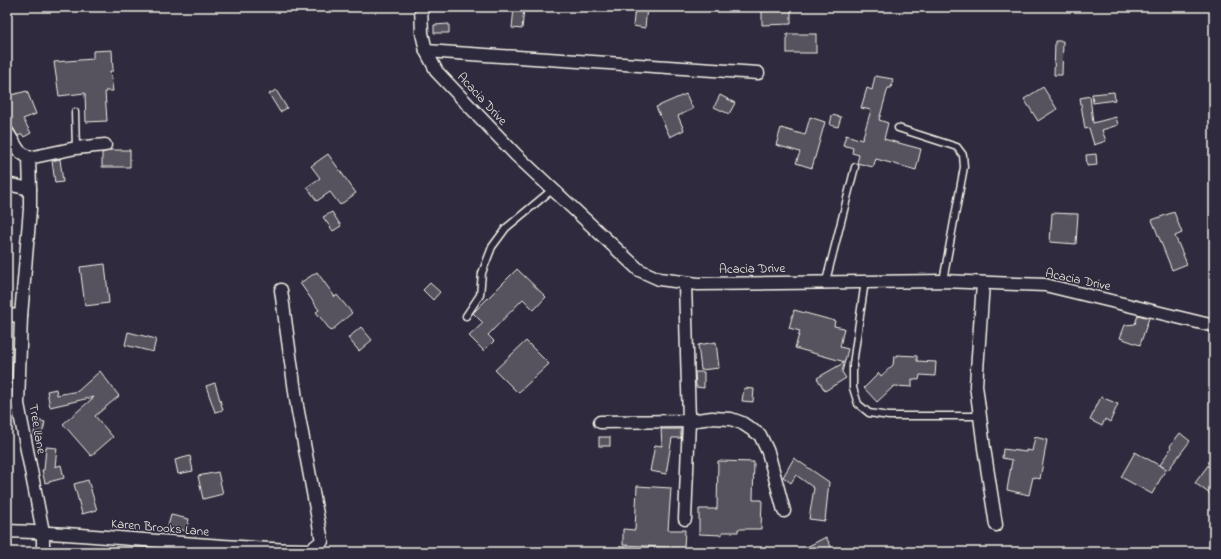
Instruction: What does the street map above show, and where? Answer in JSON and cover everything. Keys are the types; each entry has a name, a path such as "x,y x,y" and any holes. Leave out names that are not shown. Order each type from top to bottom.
{"street":[{"name":"Acacia Drive","path":"421,7 422,33 426,51 437,72 516,155 639,270 659,279 685,283 943,281 1045,285 1214,326"},
{"path":"426,51 758,73"},
{"path":"7,132 19,151 29,158 76,148 106,145"},
{"name":"Tree Lane","path":"29,158 30,209 21,316 18,404 43,532 43,552"},
{"path":"7,184 30,189"},
{"path":"685,283 689,421 685,519"},
{"path":"983,283 976,385 996,525"},
{"name":"Karen Brooks Lane","path":"7,531 43,532 252,549 311,550 322,541 297,406 281,290"},
{"path":"7,315 21,316"},
{"path":"600,422 689,421 712,418 731,419 742,423 760,435 768,452 784,510"}],"lane":[{"path":"75,112 76,148"},
{"path":"898,128 957,147 963,155 964,167 943,281"},
{"path":"826,281 855,167"},
{"path":"466,316 480,295 482,273 492,247 506,228 553,189"},
{"path":"866,281 853,364 853,388 858,404 869,413 889,416 980,416"}],"building":[{"path":"635,7 647,7 645,28 633,26"},
{"path":"775,7 791,7 791,24 762,25 762,10 775,10"},
{"path":"514,8 524,9 522,29 512,28"},
{"path":"449,24 449,33 434,33 434,25"},
{"path":"787,34 816,34 816,53 787,53"},
{"path":"1055,41 1063,41 1062,75 1054,75"},
{"path":"112,50 113,71 110,71 113,91 105,91 107,121 86,122 85,93 59,96 54,62 93,59 93,51"},
{"path":"875,76 893,79 891,88 888,88 879,120 888,123 884,139 921,149 916,170 876,159 873,167 857,163 859,155 852,153 853,148 843,145 846,135 862,140 871,110 861,108 867,88 872,90"},
{"path":"1043,87 1057,109 1038,121 1024,99"},
{"path":"276,90 287,108 280,112 269,94"},
{"path":"27,91 36,114 23,119 31,133 24,137 22,134 18,136 13,128 7,125 7,96"},
{"path":"1114,92 1115,100 1093,103 1092,94"},
{"path":"686,94 693,109 678,116 684,130 670,137 656,107"},
{"path":"720,95 735,103 729,114 714,107"},
{"path":"1090,96 1093,123 1116,117 1118,125 1102,130 1106,141 1094,145 1089,128 1085,129 1080,98"},
{"path":"832,115 841,117 838,127 830,125"},
{"path":"810,117 825,122 812,168 796,163 800,152 776,145 781,128 805,135"},
{"path":"110,150 130,150 130,167 102,167 102,153"},
{"path":"328,154 356,193 340,205 330,192 317,201 307,187 320,178 311,166"},
{"path":"1096,154 1097,165 1087,166 1086,155"},
{"path":"60,159 63,182 55,183 52,161"},
{"path":"332,212 341,226 333,231 323,217"},
{"path":"1174,212 1182,233 1175,236 1187,264 1172,270 1152,220"},
{"path":"1052,213 1078,214 1076,244 1050,242"},
{"path":"105,264 109,303 85,306 80,267"},
{"path":"517,269 546,297 534,310 523,299 488,335 494,341 484,351 469,336 483,323 473,313"},
{"path":"317,272 335,297 337,295 352,313 331,331 316,312 319,310 300,283"},
{"path":"430,283 440,292 433,300 423,290"},
{"path":"794,310 835,321 834,326 844,328 840,347 848,349 845,362 795,348 800,331 789,328"},
{"path":"1138,315 1149,318 1140,345 1120,338 1125,325 1135,324"},
{"path":"361,327 372,340 359,351 348,338"},
{"path":"128,332 156,339 153,352 125,345"},
{"path":"526,341 549,364 518,393 495,370"},
{"path":"716,342 719,368 701,370 698,345"},
{"path":"897,355 917,356 917,361 936,362 935,376 920,375 919,380 912,379 912,387 894,386 877,402 864,388 879,373 881,376 893,365 894,357 897,357"},
{"path":"845,362 842,372 846,378 825,391 817,378"},
{"path":"100,371 119,396 95,416 113,437 91,456 63,424 94,397 50,407 47,391 56,389 57,395 78,391"},
{"path":"695,372 704,372 704,388 696,387"},
{"path":"215,383 223,410 215,412 206,386"},
{"path":"744,388 754,389 753,402 742,401"},
{"path":"1101,397 1118,404 1110,422 1105,419 1102,426 1090,420"},
{"path":"36,420 45,422 42,435 34,434"},
{"path":"661,429 681,429 681,438 672,438 666,474 650,471 655,445 662,446"},
{"path":"1180,433 1190,441 1168,470 1160,465 1171,448 1170,446"},
{"path":"599,437 610,437 610,446 599,446"},
{"path":"1035,437 1047,440 1040,479 1033,477 1029,495 1007,490 1012,460 1002,458 1003,449 1026,452 1026,450 1032,451"},
{"path":"46,447 57,448 55,467 61,465 64,478 45,483 42,470 44,470"},
{"path":"1135,452 1166,469 1152,494 1121,477"},
{"path":"190,456 193,471 178,474 175,460"},
{"path":"794,458 829,482 825,521 809,519 814,488 796,475 791,483 783,477"},
{"path":"718,461 754,462 753,500 762,500 761,529 738,529 738,532 722,532 722,535 699,534 699,509 717,509"},
{"path":"1209,464 1214,468 1214,497 1195,483"},
{"path":"218,472 223,494 203,499 198,476"},
{"path":"88,480 97,510 82,514 74,484"},
{"path":"637,486 671,488 668,530 685,530 684,548 623,545 623,529 635,530"},
{"path":"171,515 189,519 186,531 168,526"},
{"path":"826,537 834,552 797,552"}]}
